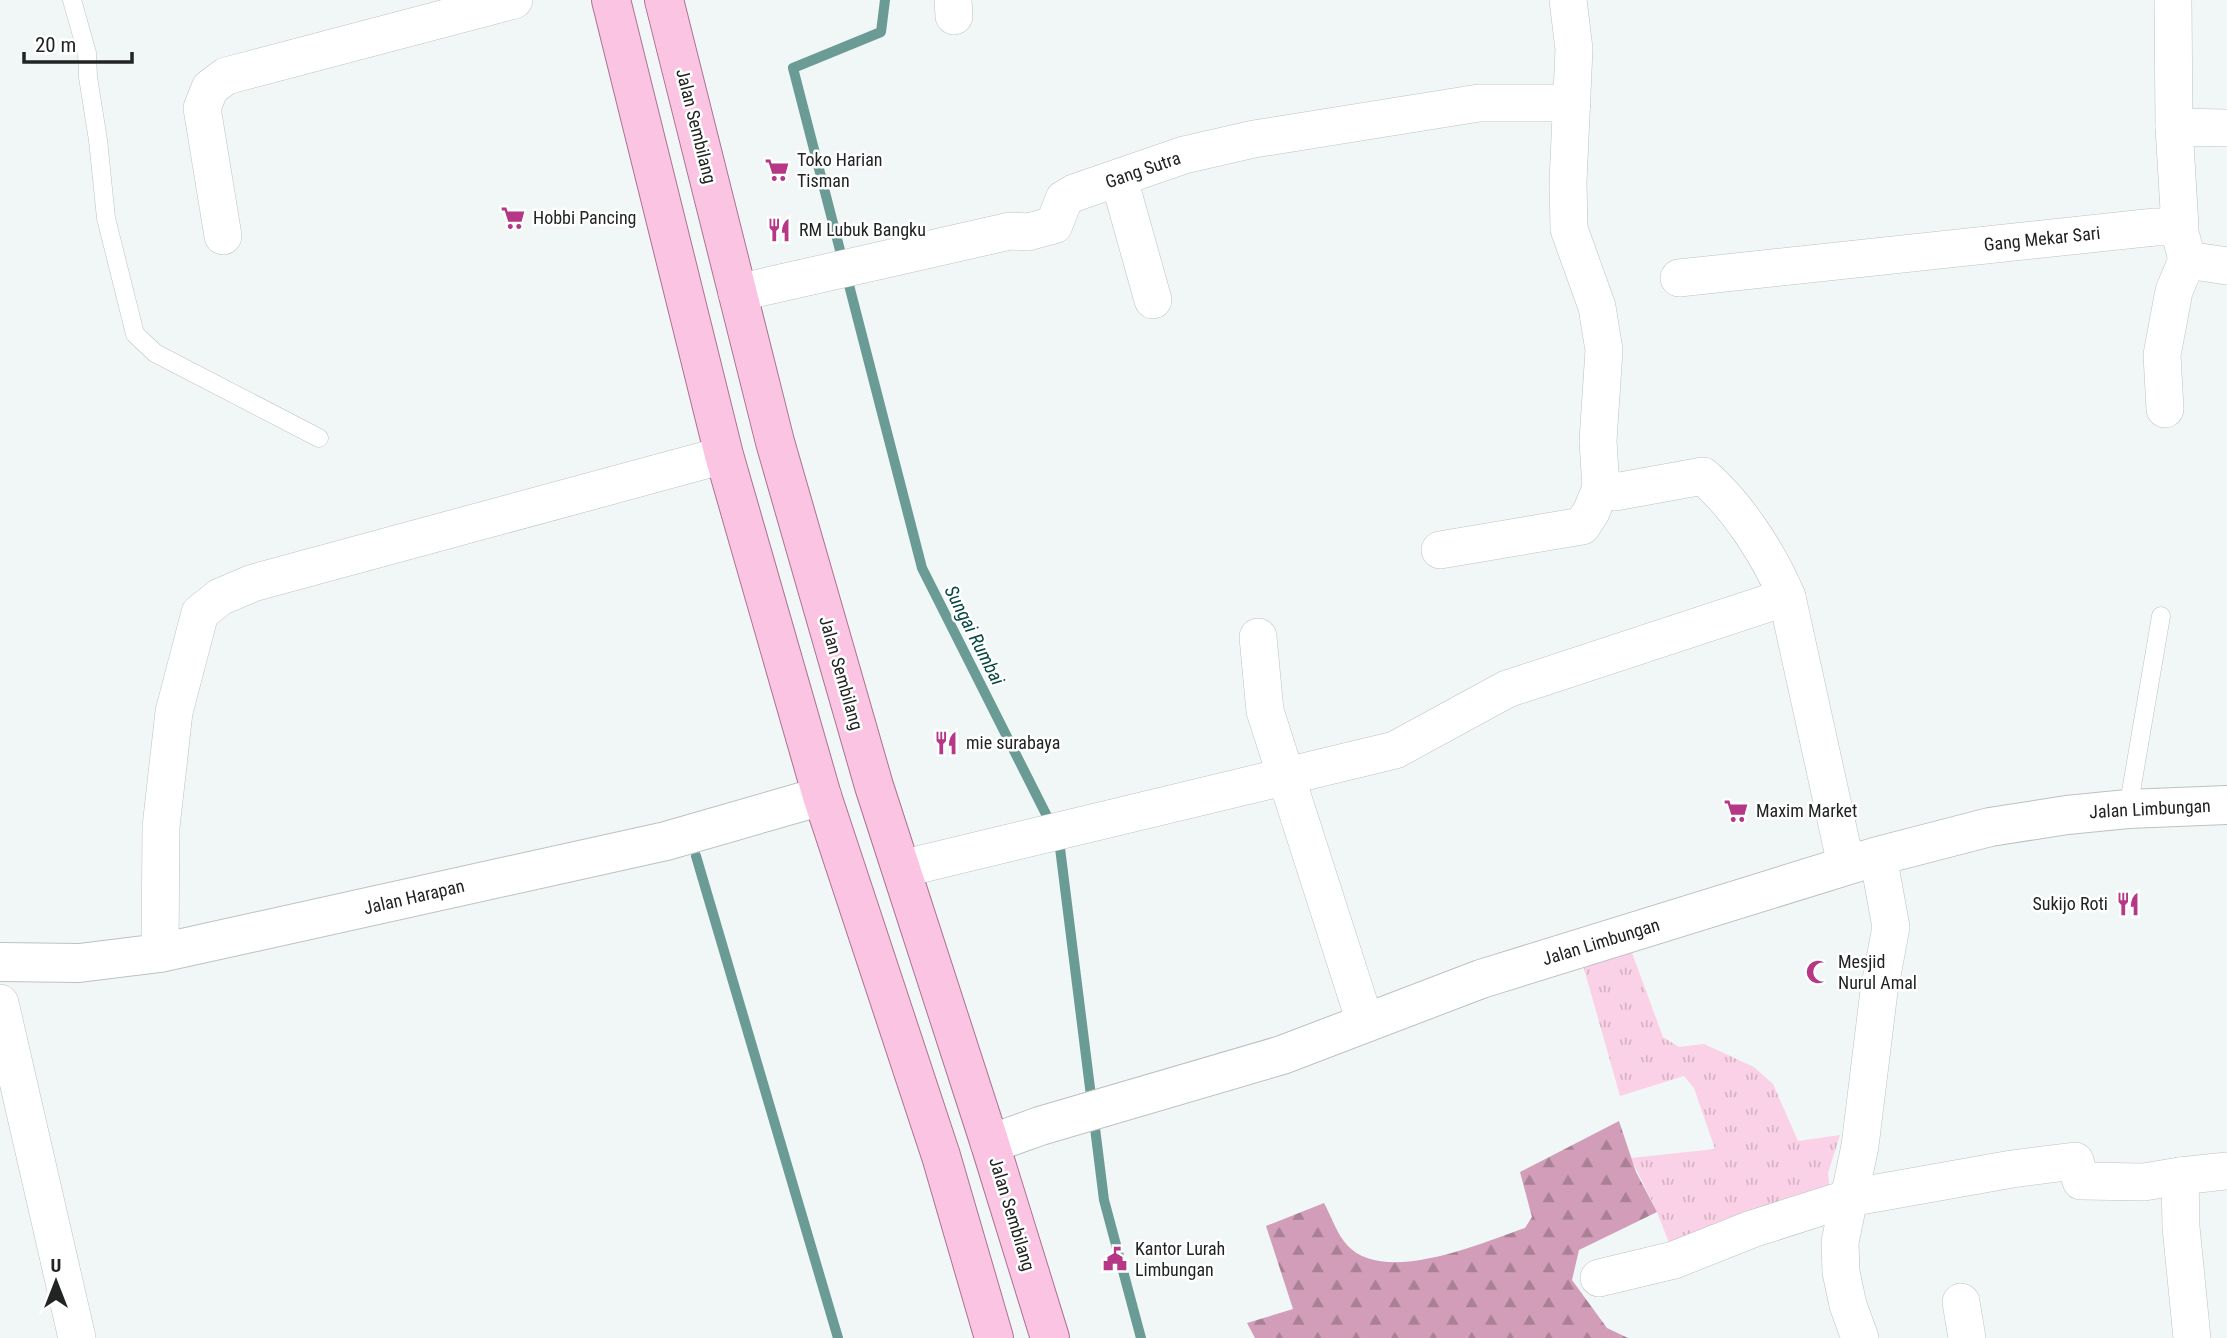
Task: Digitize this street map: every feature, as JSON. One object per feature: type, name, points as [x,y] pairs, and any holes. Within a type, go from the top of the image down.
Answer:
[{"type":"main road","points":[[611,0],[724,455],[822,796],[941,1156],[994,1338]]},
{"type":"main road","name":"Jalan Sembilang","points":[[664,0],[779,456],[874,786],[1050,1338]]},
{"type":"street","points":[[222,236],[202,108],[211,88],[226,76],[514,0]]},
{"type":"street","points":[[1440,550],[1582,526],[1601,488],[1598,440],[1604,350],[1597,307],[1569,229],[1568,182],[1574,49],[1568,0]]},
{"type":"street","points":[[2165,409],[2162,355],[2183,243],[2174,127],[2173,0]]},
{"type":"street","name":"Gang Sutra","points":[[737,293],[1010,231],[1028,232],[1054,225],[1064,199],[1074,193],[1184,155],[1279,134],[1479,103],[1572,103]]},
{"type":"street","points":[[2174,127],[2227,128]]},
{"type":"street","points":[[1119,178],[1153,300]]},
{"type":"street","name":"Gang Mekar Sari","points":[[1679,278],[2155,227],[2227,266]]},
{"type":"street","points":[[160,953],[161,827],[174,712],[200,613],[219,597],[253,583],[724,455]]},
{"type":"street","points":[[1601,488],[1615,492],[1703,476],[1722,492],[1776,570],[1787,597],[1862,861],[1891,927],[1879,991],[1860,1146],[1840,1242],[1841,1272],[1848,1305],[1860,1338]]},
{"type":"street","points":[[901,869],[1395,750],[1507,689],[1787,597]]},
{"type":"street","points":[[1258,638],[1265,711],[1365,1022]]},
{"type":"street","name":"Jalan Harapan","points":[[0,962],[79,963],[160,953],[666,841],[822,796]]},
{"type":"street","name":"Jalan Limbungan","points":[[990,1144],[1093,1110],[1282,1055],[1481,979],[1862,861],[1990,827],[2067,815],[2128,809],[2227,805]]},
{"type":"street","points":[[0,1003],[77,1338]]},
{"type":"street","points":[[1599,1278],[1674,1260],[1752,1229],[1849,1198],[2012,1169],[2075,1161],[2081,1181],[2144,1182],[2227,1171]]},
{"type":"street","points":[[2180,1176],[2181,1227],[2192,1338]]},
{"type":"street","points":[[1961,1302],[1967,1338]]},
{"type":"lane","points":[[72,0],[87,53],[106,218],[135,334],[155,353],[319,438]]},
{"type":"lane","points":[[2128,809],[2161,616]]},
{"type":"green space","points":[[1631,950],[1663,1037],[1679,1047],[1704,1044],[1754,1067],[1773,1084],[1798,1141],[1840,1135],[1828,1173],[1830,1195],[1673,1253],[1631,1158],[1715,1149],[1694,1088],[1684,1076],[1620,1096],[1583,965]]},
{"type":"green space","points":[[1619,1121],[1636,1172],[1657,1212],[1579,1250],[1572,1280],[1607,1328],[1628,1338],[1255,1338],[1247,1323],[1293,1309],[1266,1226],[1324,1203],[1343,1241],[1363,1257],[1384,1262],[1408,1262],[1459,1251],[1525,1228],[1532,1217],[1520,1172]]},
{"type":"waterway","name":"Sungai Rumbai","points":[[885,0],[881,32],[793,68],[922,568],[1059,840],[1104,1200],[1141,1338]]},
{"type":"waterway","points":[[696,856],[838,1338]]},
{"type":"place","name":"Toko Harian Tisman","points":[[777,170]]},
{"type":"place","name":"Hobbi Pancing","points":[[513,218]]},
{"type":"place","name":"RM Lubuk Bangku","points":[[779,230]]},
{"type":"place","name":"mie surabaya","points":[[946,743]]},
{"type":"place","name":"Maxim Market","points":[[1736,811]]},
{"type":"place","name":"Sukijo Roti","points":[[2128,904]]},
{"type":"place","name":"Mesjid Nurul Amal","points":[[1818,972]]},
{"type":"place","name":"Kantor Lurah Limbungan","points":[[1115,1259]]}]
